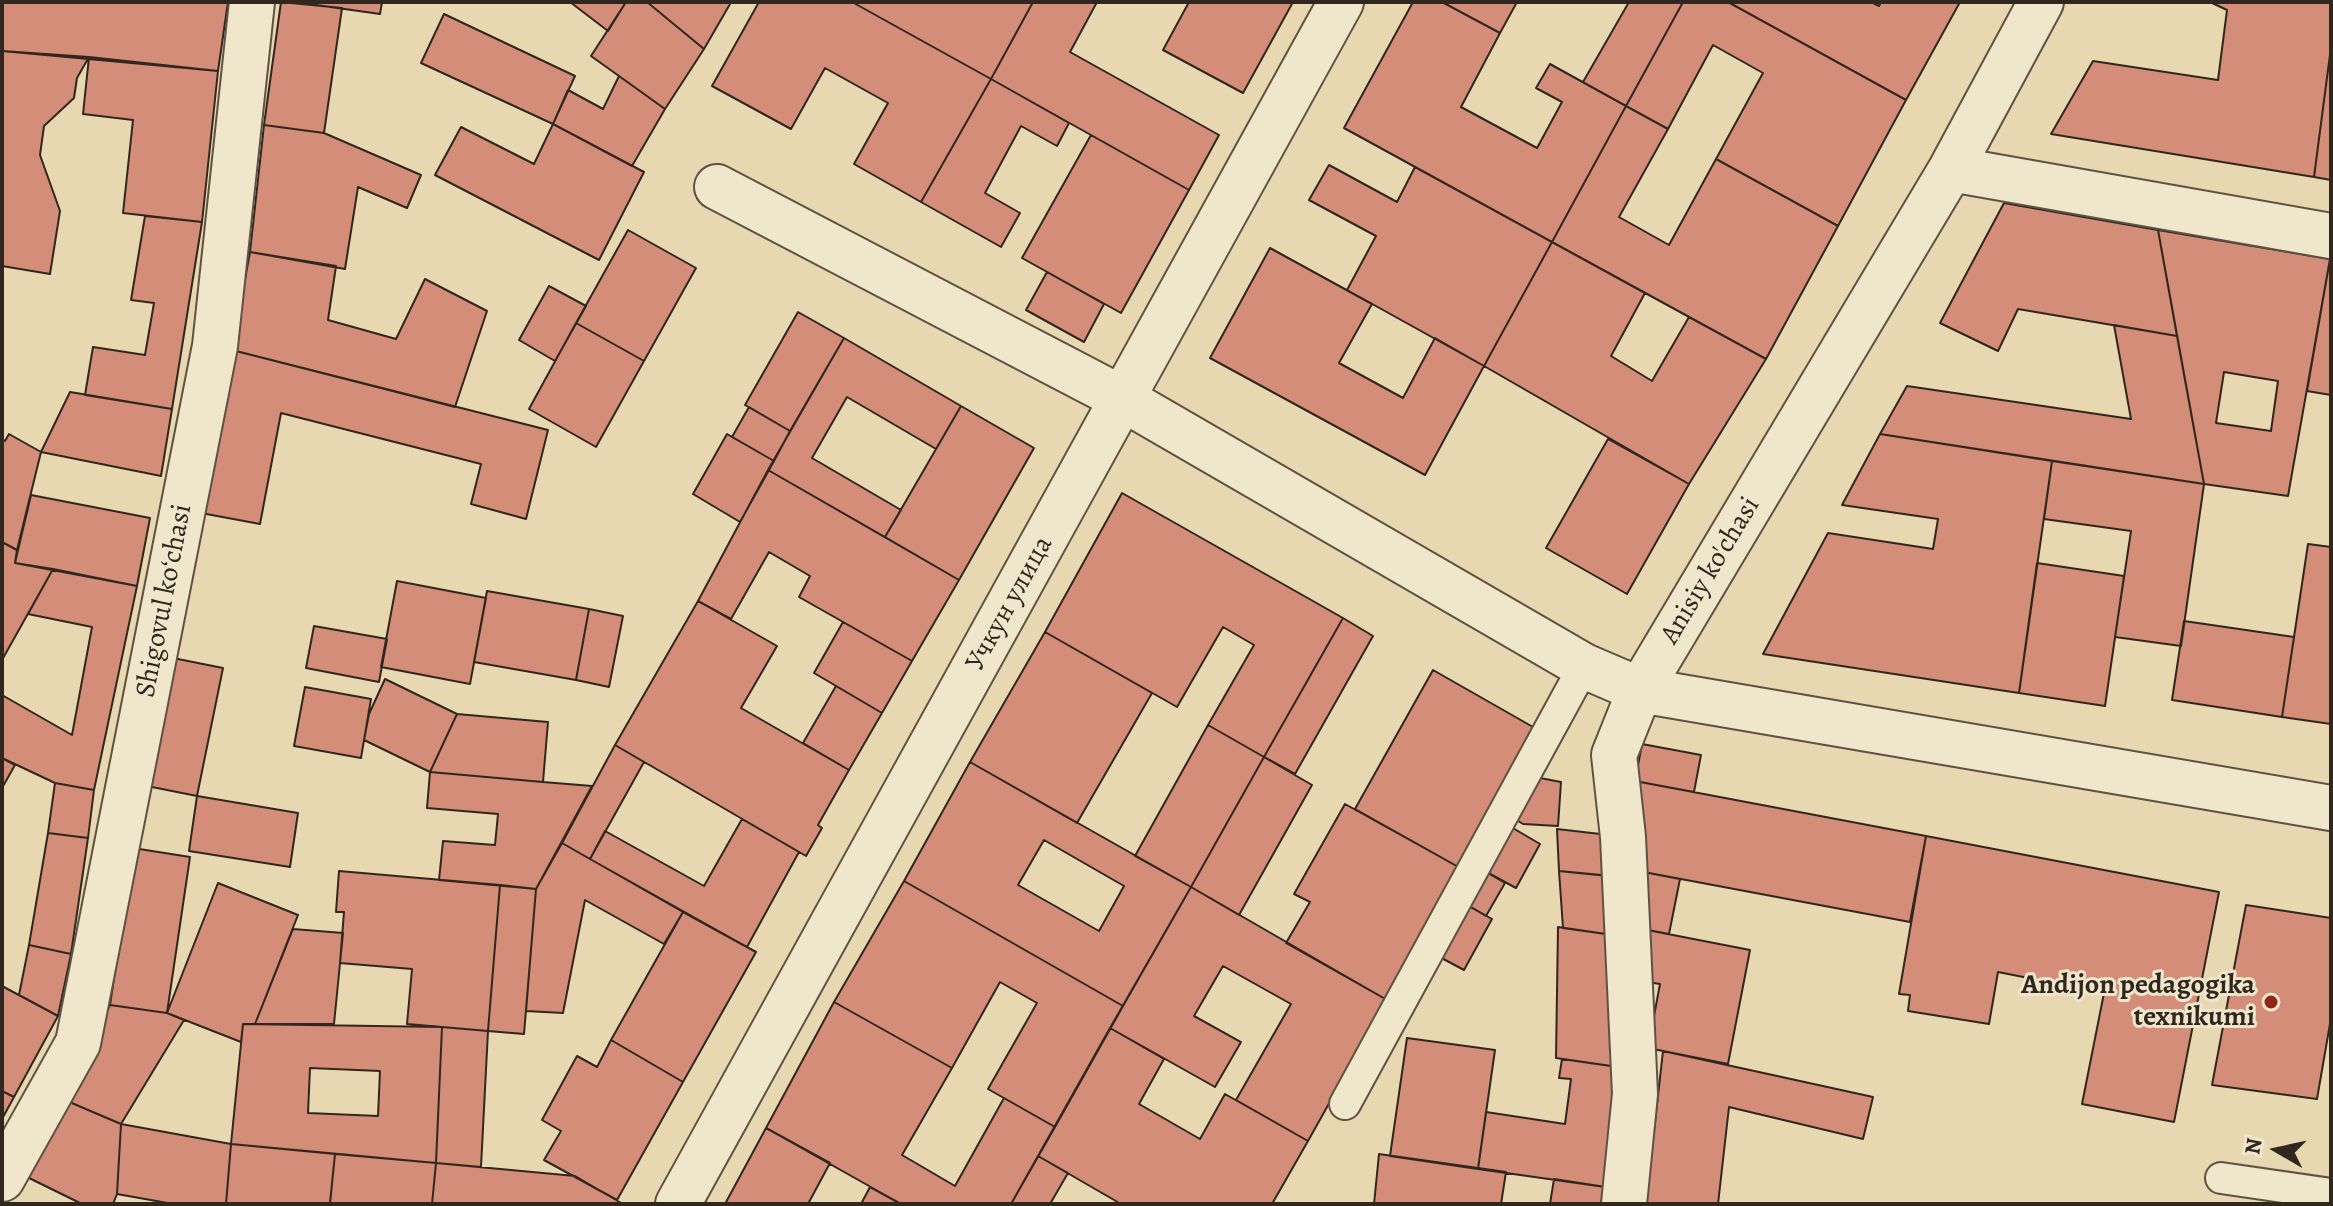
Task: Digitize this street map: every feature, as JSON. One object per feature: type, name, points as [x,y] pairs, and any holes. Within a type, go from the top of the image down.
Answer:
[{"type":"street","name":"Shigovul koʻchasi","points":[[2,1179],[78,1043],[215,346],[252,2]]},
{"type":"street","name":"Учкун улица","points":[[678,1204],[1341,2]]},
{"type":"street","name":"Anisiy ko'chasi","points":[[1624,1204],[1635,1094],[1623,837],[1614,755],[1640,690],[1951,169],[2041,2]]},
{"type":"street","points":[[1951,169],[2331,236]]},
{"type":"street","points":[[717,187],[1123,399],[1584,666],[1640,690],[2331,808]]},
{"type":"lane","points":[[1345,1104],[1584,666]]},
{"type":"lane","points":[[2221,1178],[2331,1194]]},
{"type":"building","points":[[2,2],[228,2],[218,71],[2,51]]},
{"type":"building","points":[[281,2],[342,8],[324,133],[264,125]]},
{"type":"building","points":[[295,2],[382,2],[380,14]]},
{"type":"building","points":[[570,2],[626,2],[608,31]]},
{"type":"building","points":[[626,2],[647,2],[704,49],[665,109],[591,56]]},
{"type":"building","points":[[647,2],[728,2],[730,4],[704,49]]},
{"type":"building","points":[[759,2],[852,2],[991,79],[921,202],[854,164],[888,103],[825,68],[791,129],[712,86]]},
{"type":"building","points":[[852,2],[1033,2],[991,79]]},
{"type":"building","points":[[1033,2],[1097,2],[1070,52],[1219,135],[1189,190],[991,79]]},
{"type":"building","points":[[1189,2],[1293,2],[1243,93],[1163,50]]},
{"type":"building","points":[[1413,2],[1442,2],[1500,33],[1461,107],[1537,148],[1562,102],[1536,88],[1550,64],[1626,106],[1552,242],[1344,128]]},
{"type":"building","points":[[1442,2],[1517,2],[1500,33]]},
{"type":"building","points":[[1629,2],[1683,2],[1626,106],[1583,82]]},
{"type":"building","points":[[1683,2],[1728,2],[1906,100],[1838,226],[1716,159],[1763,73],[1713,45],[1668,129],[1626,106]]},
{"type":"building","points":[[1728,2],[1871,2],[1879,6],[1881,2],[1960,2],[1906,100]]},
{"type":"building","points":[[2210,2],[2331,2],[2331,47],[2314,177],[2051,134],[2093,61],[2218,80],[2227,10]]},
{"type":"building","points":[[444,14],[575,76],[553,124],[421,63]]},
{"type":"building","points":[[2331,47],[2331,180],[2314,177]]},
{"type":"building","points":[[2,51],[89,57],[77,78],[74,98],[44,126],[40,155],[60,211],[50,274],[2,266]]},
{"type":"building","points":[[89,57],[218,71],[202,222],[123,213],[133,120],[83,114]]},
{"type":"building","points":[[619,76],[665,109],[632,166],[553,124],[568,90],[603,109]]},
{"type":"building","points":[[991,79],[1069,123],[1057,146],[1021,126],[985,193],[1020,213],[1001,247],[921,202]]},
{"type":"building","points":[[1626,106],[1668,129],[1619,217],[1669,245],[1716,159],[1838,226],[1766,359],[1552,242]]},
{"type":"building","points":[[553,124],[644,172],[599,260],[435,175],[461,127],[534,164]]},
{"type":"building","points":[[264,125],[324,133],[421,175],[407,208],[358,187],[345,269],[250,252]]},
{"type":"building","points":[[1091,135],[1189,190],[1121,313],[1022,258]]},
{"type":"building","points":[[1329,165],[1397,202],[1415,167],[1552,242],[1484,366],[1347,290],[1376,236],[1309,200]]},
{"type":"building","points":[[2004,203],[2158,230],[2177,336],[2018,309],[1998,351],[1940,323]]},
{"type":"building","points":[[145,216],[202,222],[172,409],[85,395],[93,347],[145,355],[154,303],[131,300]]},
{"type":"building","points":[[628,230],[696,268],[644,361],[576,323]]},
{"type":"building","points":[[2158,230],[2330,259],[2288,496],[2204,484]],"holes":[[[2224,372],[2278,381],[2271,431],[2216,423]]]},
{"type":"building","points":[[1552,242],[1645,293],[1611,356],[1652,381],[1689,317],[1766,359],[1689,484],[1484,366]]},
{"type":"building","points":[[1270,248],[1372,304],[1339,363],[1403,398],[1435,338],[1484,366],[1425,475],[1210,358]]},
{"type":"building","points":[[250,252],[336,266],[328,320],[396,339],[425,279],[487,311],[455,407],[232,350]]},
{"type":"building","points":[[2331,260],[2331,395],[2307,391]]},
{"type":"building","points":[[1047,272],[1104,304],[1084,342],[1026,310]]},
{"type":"building","points":[[549,286],[586,306],[555,361],[519,340]]},
{"type":"building","points":[[798,312],[844,338],[790,431],[745,405]]},
{"type":"building","points":[[576,323],[644,361],[596,447],[529,409]]},
{"type":"building","points":[[2114,325],[2177,336],[2204,484],[1880,434],[1907,386],[2131,419]]},
{"type":"building","points":[[844,338],[961,406],[936,449],[847,397],[812,458],[901,510],[885,537],[768,470]]},
{"type":"building","points":[[232,350],[548,430],[526,519],[471,504],[481,464],[281,413],[260,524],[201,513]]},
{"type":"building","points":[[70,392],[172,409],[161,476],[41,452]]},
{"type":"building","points":[[961,406],[1034,448],[959,580],[885,537]]},
{"type":"building","points":[[749,407],[790,431],[774,461],[732,437]]},
{"type":"building","points":[[9,434],[41,452],[17,550],[2,542],[2,439],[5,441]]},
{"type":"building","points":[[727,434],[774,461],[740,522],[693,494]]},
{"type":"building","points":[[1880,434],[2052,461],[2019,693],[1763,654],[1828,533],[1933,549],[1938,519],[1842,505]]},
{"type":"building","points":[[1608,439],[1689,484],[1627,594],[1546,548]]},
{"type":"building","points":[[2052,461],[2204,484],[2181,646],[2115,637],[2131,531],[2044,519]]},
{"type":"building","points":[[768,470],[959,580],[912,661],[799,597],[810,576],[769,552],[731,619],[698,601]]},
{"type":"building","points":[[1122,493],[1343,618],[1264,757],[1208,725],[1254,645],[1223,627],[1177,707],[1045,632]]},
{"type":"building","points":[[31,495],[150,518],[137,586],[15,563]]},
{"type":"building","points":[[2,542],[17,550],[15,563],[53,569],[2,660]]},
{"type":"building","points":[[2308,544],[2331,547],[2331,724],[2282,717]]},
{"type":"building","points":[[2037,563],[2124,576],[2105,706],[2019,693]]},
{"type":"building","points":[[53,569],[137,586],[94,790],[55,783],[2,758],[2,695],[72,735],[92,627],[28,614]]},
{"type":"building","points":[[397,581],[486,598],[470,684],[381,667]]},
{"type":"building","points":[[487,591],[589,609],[576,680],[474,662]]},
{"type":"building","points":[[698,601],[777,646],[741,708],[849,770],[818,825],[822,828],[806,856],[615,745]]},
{"type":"building","points":[[589,609],[623,616],[609,687],[576,680]]},
{"type":"building","points":[[1343,618],[1373,636],[1295,774],[1264,757]]},
{"type":"building","points":[[2184,621],[2294,637],[2282,717],[2172,700]]},
{"type":"building","points":[[843,622],[912,661],[882,713],[814,673]]},
{"type":"building","points":[[314,626],[387,639],[379,682],[306,668]]},
{"type":"building","points":[[1045,632],[1152,693],[1077,823],[970,762]]},
{"type":"building","points":[[173,658],[223,668],[197,796],[147,786]]},
{"type":"building","points":[[1433,670],[1540,731],[1462,869],[1355,809]]},
{"type":"building","points":[[385,679],[457,714],[430,772],[364,740],[369,714]]},
{"type":"building","points":[[836,686],[882,713],[849,770],[803,743]]},
{"type":"building","points":[[305,687],[371,699],[361,758],[294,746]]},
{"type":"building","points":[[457,714],[548,722],[543,782],[430,772]]},
{"type":"building","points":[[1208,725],[1264,757],[1191,887],[1135,856]]},
{"type":"building","points":[[1642,744],[1701,755],[1694,792],[1635,781]]},
{"type":"building","points":[[615,745],[644,762],[590,859],[562,843]]},
{"type":"building","points":[[1264,757],[1312,785],[1239,915],[1191,887]]},
{"type":"building","points":[[2,758],[15,765],[2,788]]},
{"type":"building","points":[[970,762],[1191,887],[1123,1006],[904,881]],"holes":[[[1044,840],[1124,886],[1099,931],[1018,885]]]},
{"type":"building","points":[[430,772],[592,786],[536,889],[439,880],[443,841],[495,845],[498,814],[427,808]]},
{"type":"building","points":[[1540,778],[1561,782],[1558,826],[1523,824],[1510,816]]},
{"type":"building","points":[[1635,781],[1926,836],[1910,922],[1633,870]]},
{"type":"building","points":[[55,783],[94,790],[88,838],[48,833]]},
{"type":"building","points":[[197,796],[298,813],[290,867],[189,851]]},
{"type":"building","points":[[1345,804],[1462,869],[1387,1000],[1286,943],[1310,902],[1294,894]]},
{"type":"building","points":[[742,819],[799,852],[747,947],[590,859],[605,831],[704,886]]},
{"type":"building","points":[[1506,824],[1540,844],[1516,888],[1481,869]]},
{"type":"building","points":[[1557,829],[1609,835],[1612,876],[1559,871]]},
{"type":"building","points":[[48,833],[88,838],[71,954],[29,945]]},
{"type":"building","points":[[1926,836],[2219,892],[2174,1122],[2082,1104],[2104,993],[1998,972],[1989,1024],[1908,1011],[1910,995],[1899,994]]},
{"type":"building","points":[[562,843],[683,912],[664,944],[585,900],[563,1013],[526,1011],[536,889]]},
{"type":"building","points":[[133,848],[190,857],[167,1013],[110,1005]]},
{"type":"building","points":[[1481,869],[1505,883],[1486,916],[1462,902]]},
{"type":"building","points":[[1633,870],[1680,879],[1669,934],[1637,928]]},
{"type":"building","points":[[339,871],[500,885],[488,1031],[407,1024],[412,969],[340,963],[344,912],[336,912]]},
{"type":"building","points":[[1559,871],[1618,877],[1620,936],[1563,928]]},
{"type":"building","points":[[904,881],[1123,1006],[1055,1127],[988,1089],[1037,1003],[1000,982],[952,1068],[834,1002]]},
{"type":"building","points":[[218,883],[298,915],[255,1024],[243,1024],[241,1042],[167,1013]]},
{"type":"building","points":[[500,885],[536,889],[524,1034],[488,1031]]},
{"type":"building","points":[[1191,887],[1387,1000],[1308,1141],[1236,1100],[1291,1004],[1223,966],[1194,1016],[1241,1042],[1215,1087],[1110,1028]]},
{"type":"building","points":[[1462,902],[1492,919],[1464,970],[1434,954]]},
{"type":"building","points":[[2246,905],[2331,918],[2331,1018],[2317,1099],[2212,1085]]},
{"type":"building","points":[[683,912],[756,952],[683,1082],[611,1040]]},
{"type":"building","points":[[1558,927],[1620,936],[1625,1068],[1556,1058]]},
{"type":"building","points":[[1637,928],[1750,950],[1728,1064],[1648,1048],[1660,984],[1641,981]]},
{"type":"building","points":[[293,929],[343,933],[334,1024],[255,1024]]},
{"type":"building","points":[[29,945],[71,954],[58,1016],[19,995]]},
{"type":"building","points":[[2,986],[58,1016],[14,1097],[2,1091]]},
{"type":"building","points":[[834,1002],[952,1068],[902,1155],[955,1186],[1004,1098],[1055,1127],[1011,1204],[901,1204],[766,1128]]},
{"type":"building","points":[[110,1005],[167,1013],[184,1020],[121,1124],[60,1098]]},
{"type":"building","points":[[243,1024],[442,1027],[436,1163],[231,1144]],"holes":[[[310,1068],[380,1071],[378,1116],[308,1113]]]},
{"type":"building","points":[[442,1027],[488,1031],[481,1167],[436,1163]]},
{"type":"building","points":[[1110,1028],[1164,1059],[1139,1104],[1200,1139],[1225,1094],[1308,1141],[1272,1204],[1121,1204],[1038,1156]]},
{"type":"building","points":[[1407,1038],[1495,1050],[1478,1169],[1390,1156]]},
{"type":"building","points":[[611,1040],[683,1082],[617,1200],[544,1160],[561,1131],[542,1120],[577,1056],[597,1067]]},
{"type":"building","points":[[1663,1051],[1873,1097],[1863,1139],[1729,1107],[1718,1204],[1646,1203]]},
{"type":"building","points":[[1562,1059],[1625,1068],[1612,1188],[1478,1169],[1486,1112],[1565,1124],[1571,1079],[1559,1078]]},
{"type":"building","points":[[2,1091],[14,1097],[2,1119]]},
{"type":"building","points":[[60,1098],[121,1124],[117,1194],[113,1204],[82,1204],[27,1177]]},
{"type":"building","points":[[121,1124],[231,1144],[226,1204],[173,1204],[117,1194]]},
{"type":"building","points":[[766,1128],[830,1163],[808,1204],[725,1204]]},
{"type":"building","points":[[231,1144],[335,1154],[330,1204],[226,1204]]},
{"type":"building","points":[[335,1154],[436,1163],[432,1204],[330,1203]]},
{"type":"building","points":[[1379,1154],[1506,1172],[1501,1204],[1374,1204]]},
{"type":"building","points":[[1038,1156],[1068,1173],[1050,1204],[1011,1204]]},
{"type":"building","points":[[436,1163],[575,1176],[623,1204],[432,1204]]},
{"type":"building","points":[[1554,1179],[1612,1188],[1611,1204],[1550,1204]]},
{"type":"building","points":[[870,1187],[901,1204],[861,1204]]},
{"type":"place","name":"Andijon pedagogika texnikumi","points":[[2271,1002]]}]
